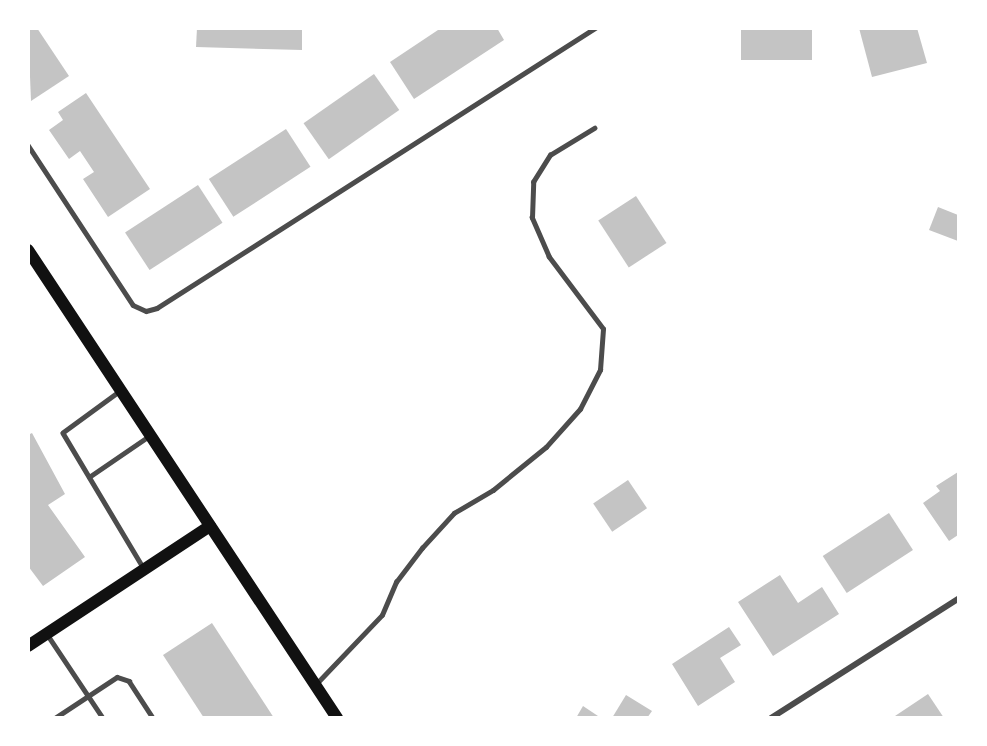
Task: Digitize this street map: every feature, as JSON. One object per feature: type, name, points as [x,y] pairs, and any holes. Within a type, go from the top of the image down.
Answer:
[{"type":"main road","points":[[28,250],[337,717]]},
{"type":"main road","points":[[28,646],[210,526]]},
{"type":"street","points":[[771,717],[958,599]]},
{"type":"lane","points":[[28,145],[133,305],[146,311],[157,308],[595,28]]},
{"type":"lane","points":[[316,684],[382,615],[396,582],[422,548],[454,513],[493,490],[546,447],[580,409],[600,370],[603,329],[549,257],[532,218],[533,182],[550,155],[594,128]]},
{"type":"lane","points":[[121,391],[63,433],[144,570]]},
{"type":"lane","points":[[89,477],[150,435]]},
{"type":"lane","points":[[47,634],[103,717]]},
{"type":"lane","points":[[55,717],[117,677],[129,681],[153,717]]},
{"type":"building","points":[[28,28],[37,28],[69,76],[31,101]]},
{"type":"building","points":[[197,28],[302,28],[302,50],[196,47]]},
{"type":"building","points":[[441,28],[497,28],[504,40],[414,99],[390,62]]},
{"type":"building","points":[[741,28],[812,28],[812,60],[741,60]]},
{"type":"building","points":[[859,28],[917,28],[927,63],[872,77]]},
{"type":"building","points":[[374,74],[399,110],[329,159],[304,123]]},
{"type":"building","points":[[86,93],[150,189],[108,217],[83,179],[94,172],[80,151],[69,159],[49,130],[63,120],[58,112]]},
{"type":"building","points":[[286,129],[311,167],[233,217],[209,179]]},
{"type":"building","points":[[198,185],[223,223],[150,270],[125,232]]},
{"type":"building","points":[[636,196],[666,243],[629,267],[598,221]]},
{"type":"building","points":[[938,207],[958,215],[958,241],[929,230]]},
{"type":"building","points":[[32,433],[65,494],[48,505],[85,557],[43,586],[28,566],[28,435]]},
{"type":"building","points":[[958,472],[958,535],[949,541],[923,503],[940,491],[936,486]]},
{"type":"building","points":[[628,480],[647,508],[612,532],[593,503]]},
{"type":"building","points":[[889,513],[913,550],[847,593],[823,556]]},
{"type":"building","points":[[780,575],[798,603],[822,587],[839,614],[773,656],[738,602]]},
{"type":"building","points":[[212,623],[274,718],[204,718],[163,655]]},
{"type":"building","points":[[729,627],[741,645],[720,658],[735,682],[698,706],[672,664]]},
{"type":"building","points":[[928,694],[944,718],[892,718]]},
{"type":"building","points":[[626,695],[652,711],[647,718],[612,718]]},
{"type":"building","points":[[583,706],[601,718],[576,718]]}]
